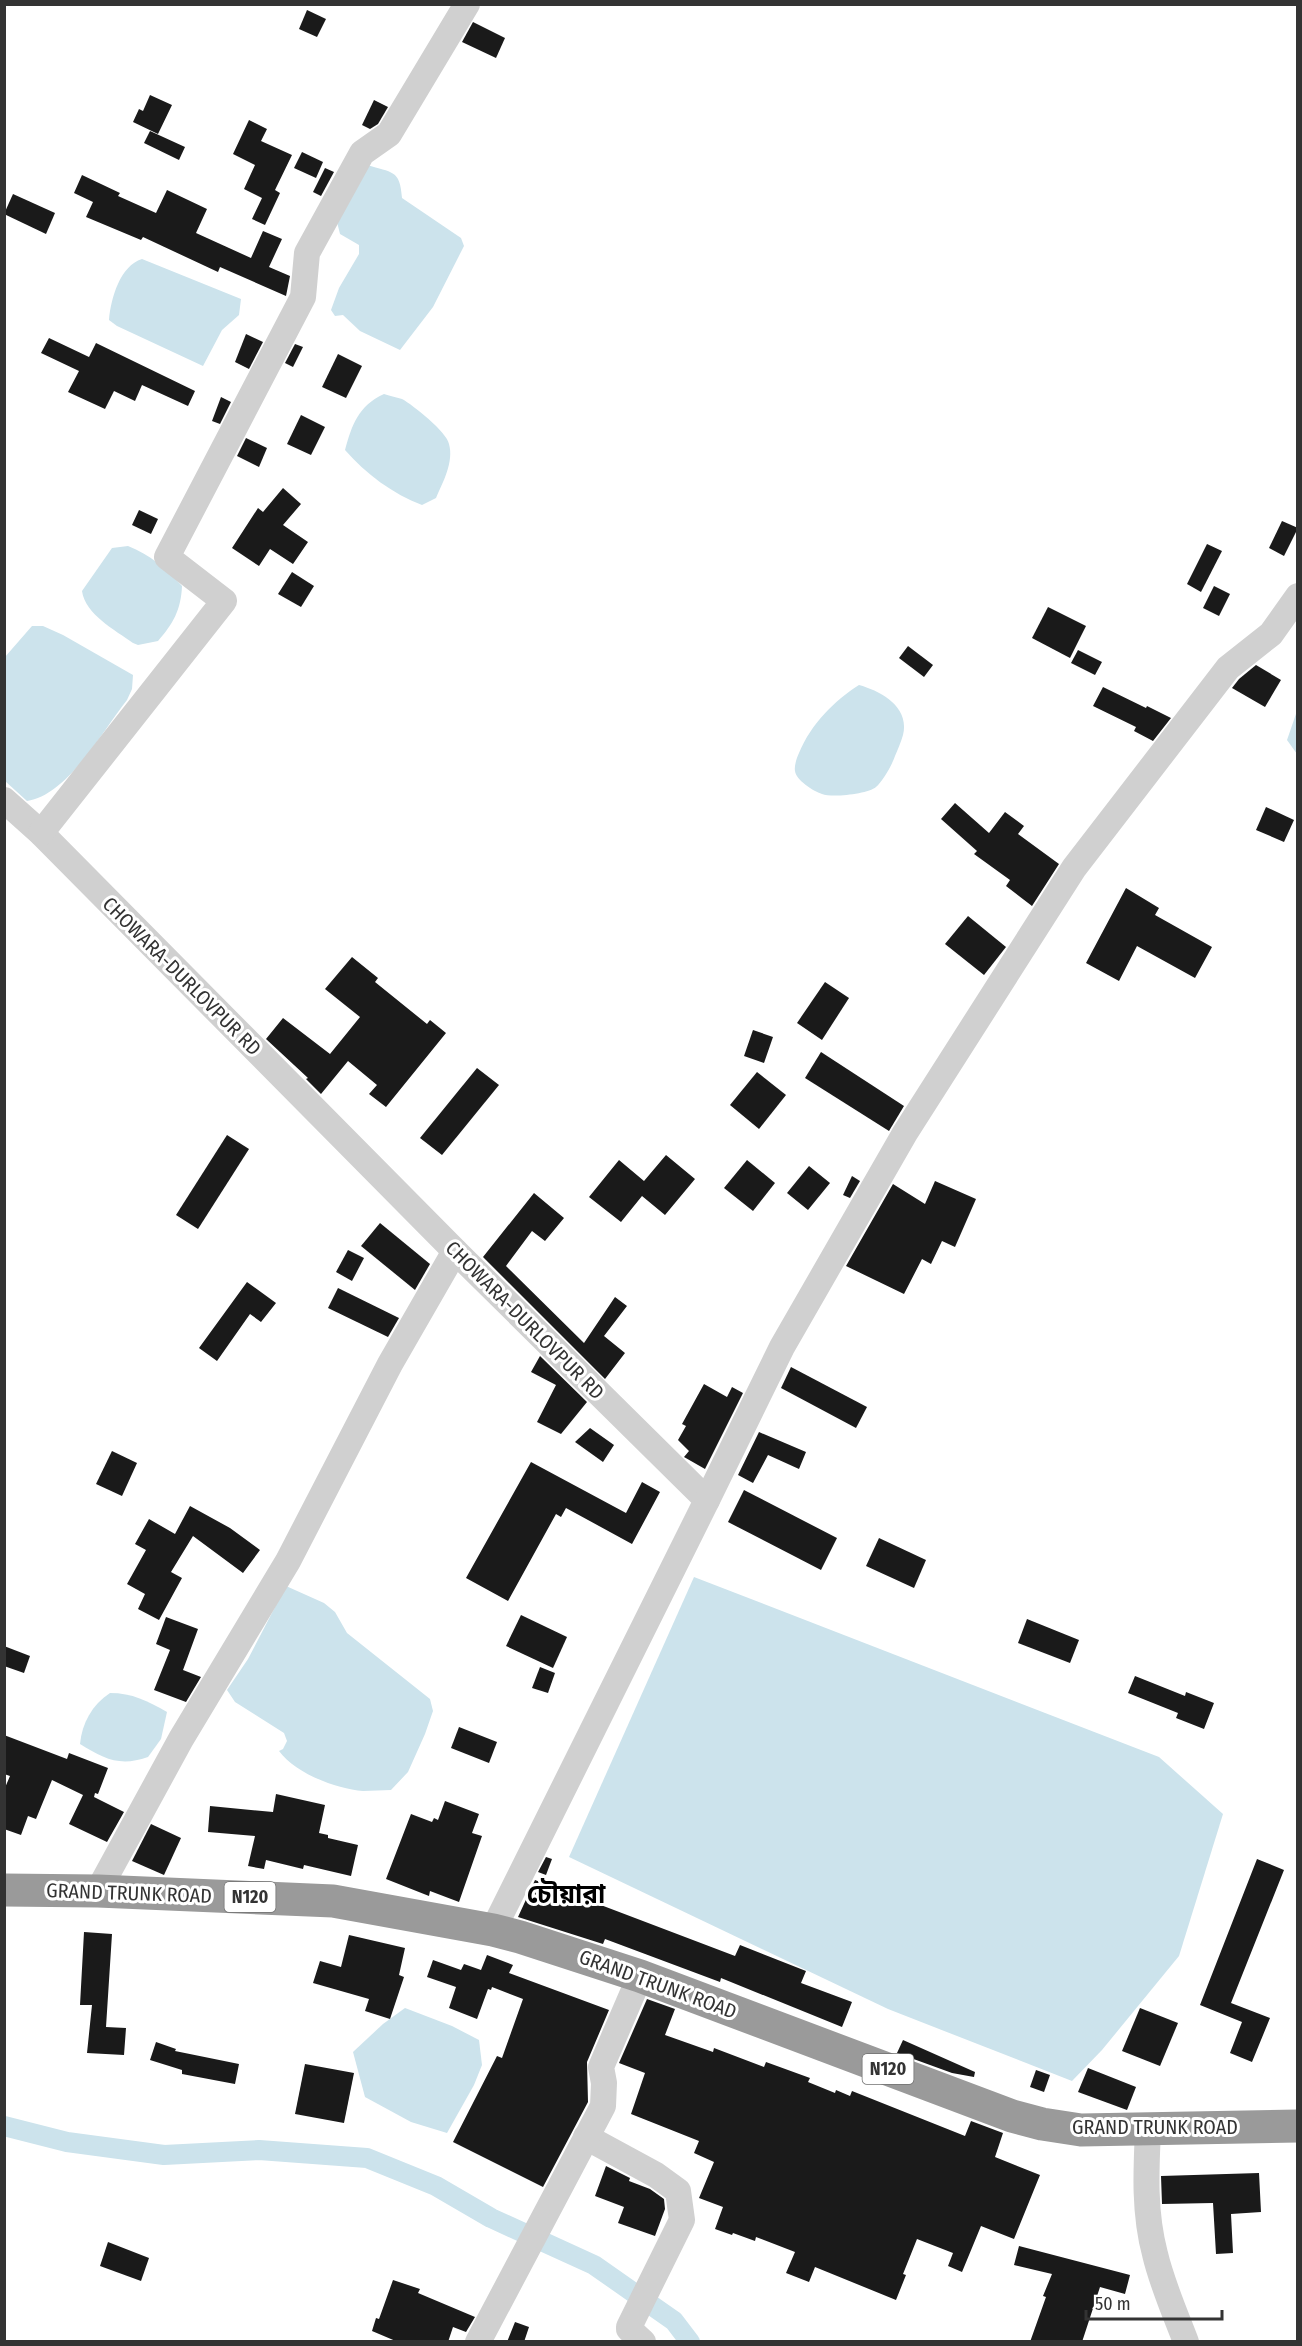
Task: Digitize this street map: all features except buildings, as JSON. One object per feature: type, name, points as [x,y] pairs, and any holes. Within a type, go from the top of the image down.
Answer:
[{"type":"highway","name":"GRAND TRUNK ROAD","points":[[4,1890],[98,1891],[333,1901],[493,1930],[639,1976],[1012,2116],[1042,2124],[1081,2130],[1298,2126]]},
{"type":"street","points":[[40,833],[224,602],[167,557],[303,297],[307,253],[362,153],[389,134],[467,4]]},
{"type":"street","points":[[493,1930],[782,1347],[905,1133],[1074,868],[1228,668],[1271,634],[1298,596]]},
{"type":"street","name":"CHOWARA-DURLOVPUR RD","points":[[4,800],[40,833],[455,1251],[707,1500]]},
{"type":"street","points":[[98,1891],[180,1739],[288,1561],[390,1364],[455,1251]]},
{"type":"street","points":[[478,2342],[603,2106],[604,2083],[601,2067],[639,1976]]},
{"type":"street","points":[[1148,2130],[1146,2174],[1148,2219],[1155,2254],[1186,2342]]},
{"type":"street","points":[[586,2137],[656,2175],[678,2190],[682,2220],[629,2330],[643,2342]]},
{"type":"water","points":[[367,165],[389,171],[397,177],[402,198],[461,238],[464,246],[433,307],[400,350],[360,331],[343,315],[335,316],[331,310],[339,288],[359,254],[359,245],[340,234],[336,218]]},
{"type":"water","points":[[142,259],[241,299],[239,315],[222,330],[203,366],[117,326],[109,320],[112,302],[122,276],[128,268]]},
{"type":"water","points":[[384,394],[402,399],[414,407],[436,426],[449,444],[449,465],[442,485],[436,498],[422,505],[380,482],[345,450],[357,417],[368,404]]},
{"type":"water","points":[[128,546],[157,563],[182,586],[175,616],[158,641],[138,645],[133,643],[102,621],[84,599],[82,591],[112,548]]},
{"type":"water","points":[[32,626],[43,626],[63,635],[133,675],[132,689],[127,700],[83,760],[57,787],[42,796],[27,801],[5,781],[5,657]]},
{"type":"water","points":[[859,685],[876,691],[898,708],[904,725],[903,735],[890,768],[876,787],[866,792],[850,795],[822,794],[798,778],[795,769],[797,759],[804,742],[817,723],[832,706]]},
{"type":"water","points":[[1297,711],[1297,754],[1287,740]]},
{"type":"water","points":[[694,1577],[1159,1757],[1223,1814],[1179,1956],[1102,2050],[1072,2081],[888,2009],[569,1857]]},
{"type":"water","points":[[286,1586],[324,1603],[335,1612],[347,1633],[430,1699],[433,1711],[425,1734],[408,1772],[391,1790],[352,1790],[305,1773],[279,1751],[283,1749],[287,1741],[284,1733],[235,1702],[227,1690],[248,1659]]},
{"type":"water","points":[[110,1693],[140,1698],[167,1712],[161,1739],[148,1757],[129,1761],[113,1760],[80,1744],[89,1715]]},
{"type":"water","points":[[405,2008],[452,2026],[479,2040],[482,2065],[474,2085],[447,2133],[411,2122],[365,2097],[353,2052],[383,2024]]},
{"type":"waterway","points":[[4,2126],[67,2142],[164,2155],[259,2150],[367,2158],[436,2186],[491,2218],[594,2265],[674,2321],[690,2342]]},
{"type":"district","name":"চৌয়ারা","points":[[566,1894]]}]
